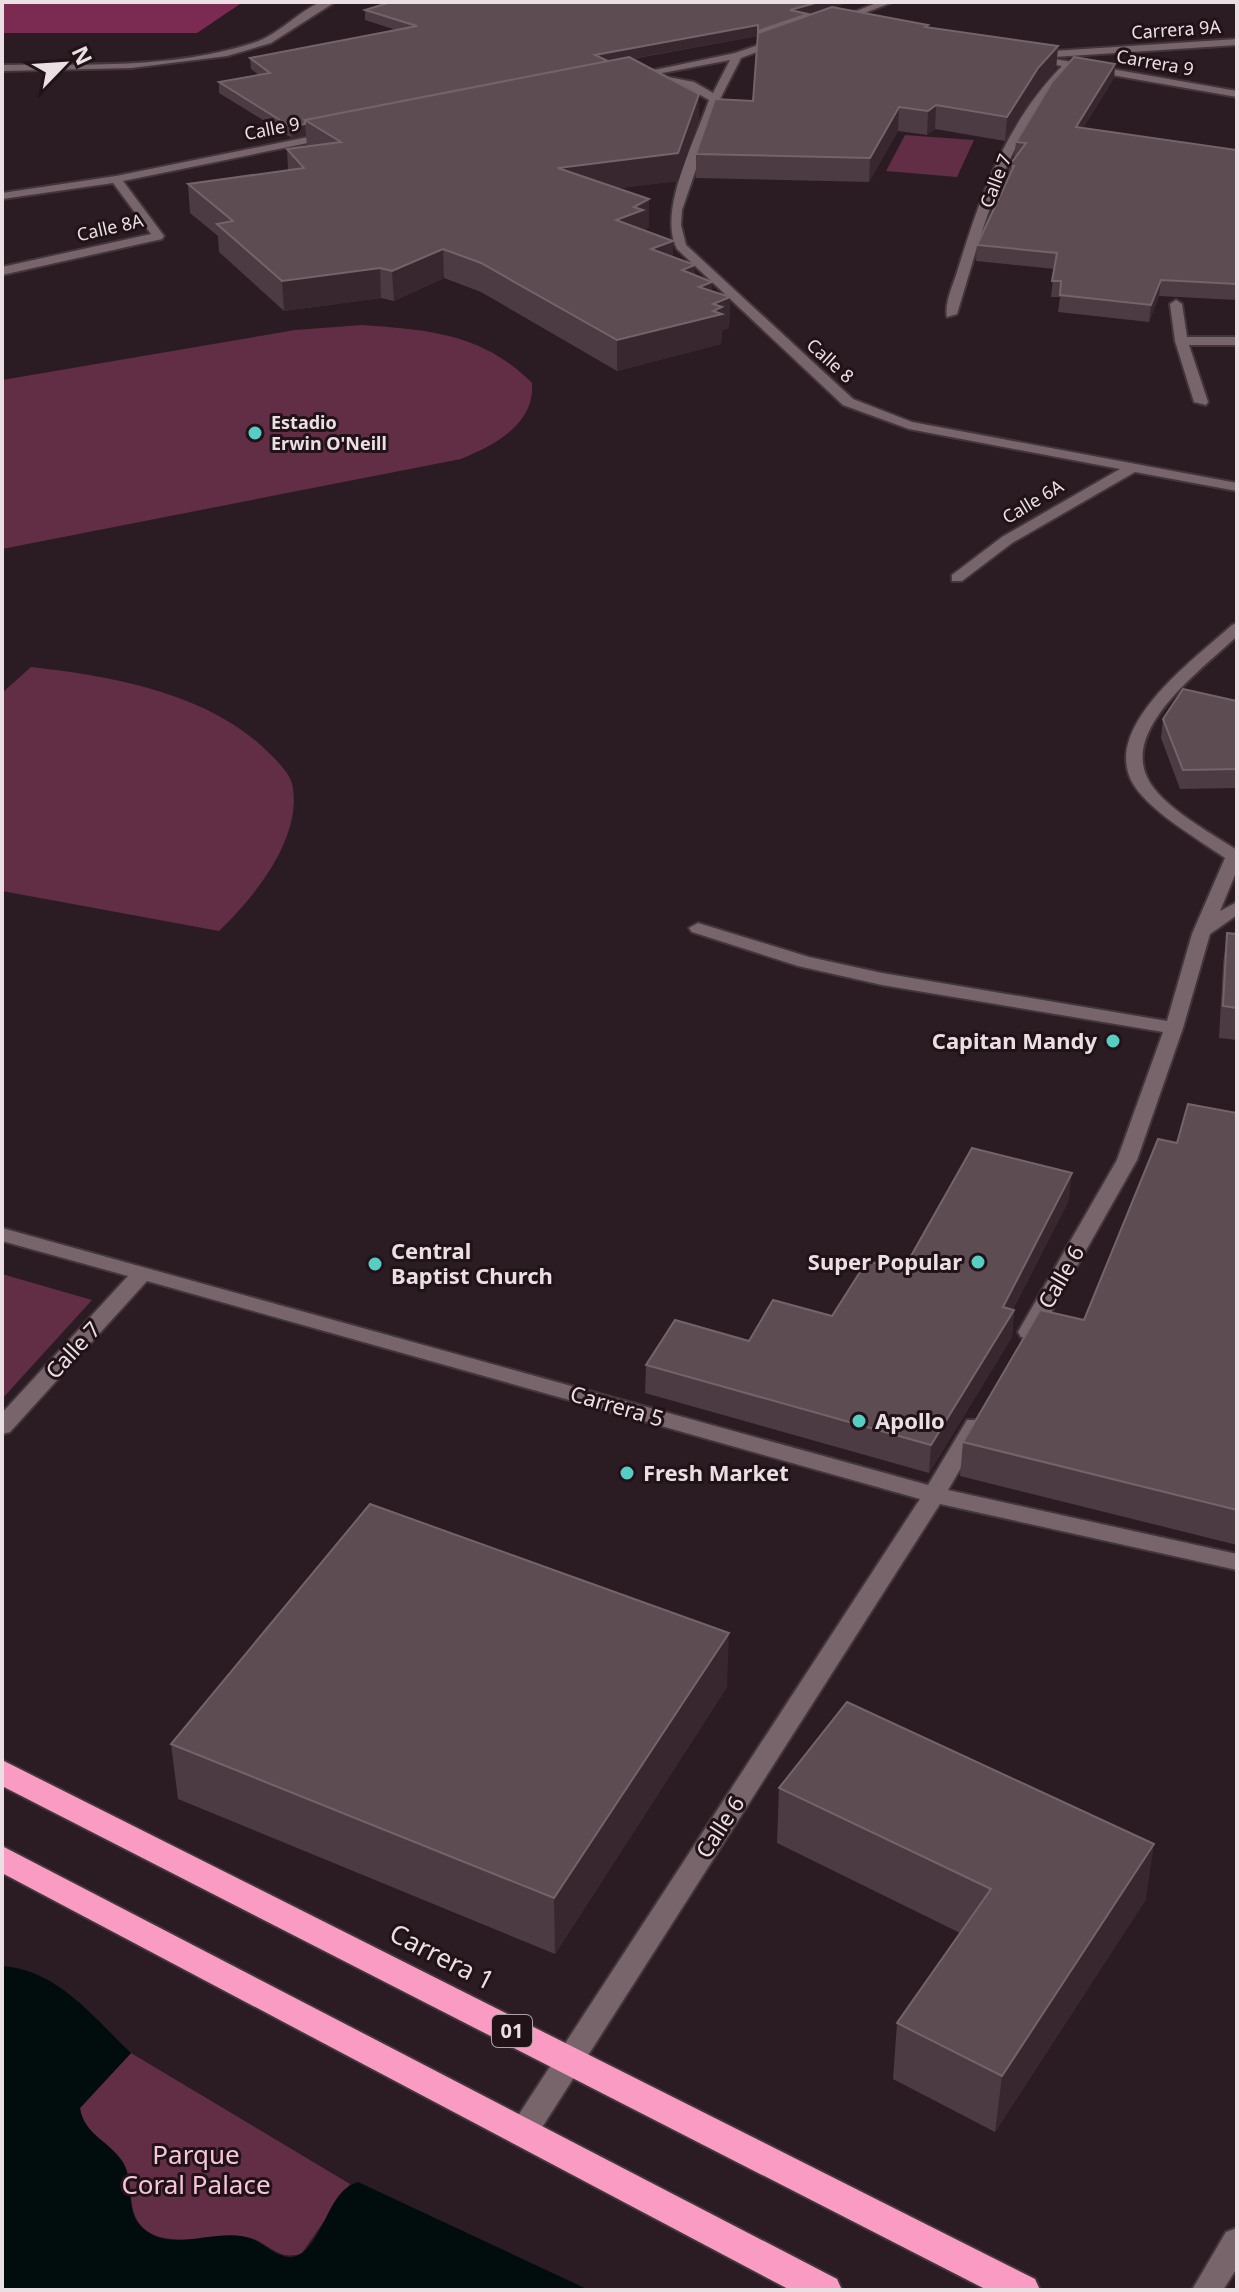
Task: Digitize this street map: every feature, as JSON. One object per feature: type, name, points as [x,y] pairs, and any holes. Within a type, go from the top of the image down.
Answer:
[{"type":"highway","name":"Carrera 1","points":[[2,1772],[782,2171],[1022,2290]]},
{"type":"highway","points":[[2,1858],[522,2134],[824,2290]]},
{"type":"street","points":[[2,68],[164,61],[228,52],[272,40],[297,20],[330,2]]},
{"type":"street","points":[[818,27],[888,2]]},
{"type":"street","points":[[831,23],[860,28]]},
{"type":"street","points":[[715,99],[677,80],[623,78],[737,56],[791,37]]},
{"type":"street","name":"Carrera 9A","points":[[1022,56],[1237,42]]},
{"type":"street","name":"Calle 8","points":[[737,56],[715,99],[673,219],[675,231],[681,246],[848,402],[909,425],[1237,487]]},
{"type":"street","name":"Carrera 9","points":[[1022,56],[1237,94]]},
{"type":"street","name":"Calle 7","points":[[951,314],[975,236],[1017,129],[1035,101],[1070,64]]},
{"type":"street","name":"Calle 9","points":[[2,196],[116,179],[347,132]]},
{"type":"street","name":"Calle 8A","points":[[2,271],[158,236],[116,179]]},
{"type":"street","points":[[1176,304],[1181,341],[1201,402]]},
{"type":"street","points":[[1181,341],[1237,341]]},
{"type":"street","name":"Calle 6A","points":[[957,578],[1030,525],[1134,467]]},
{"type":"street","name":"Calle 6","points":[[1014,1358],[1127,1160],[1174,1028],[1201,934],[1236,857],[1168,811],[1139,779],[1133,749],[1153,708],[1237,628]]},
{"type":"street","points":[[1201,934],[1237,907]]},
{"type":"street","points":[[698,928],[804,962],[882,979],[1174,1028]]},
{"type":"street","name":"Carrera 5","points":[[2,1234],[934,1495],[1237,1562]]},
{"type":"street","name":"Calle 7","points":[[2,1427],[143,1273]]},
{"type":"street","name":"Calle 6","points":[[522,2134],[934,1495],[990,1399]]},
{"type":"street","points":[[1207,2290],[1237,2241]]},
{"type":"green space","points":[[905,135],[974,140],[957,177],[886,171]]},
{"type":"green space","name":"Estadio Erwin O'Neill","points":[[362,325],[432,332],[474,344],[494,354],[532,383],[527,411],[520,422],[499,440],[461,459],[2,549],[2,380],[295,330]]},
{"type":"green space","points":[[31,667],[126,682],[189,702],[245,732],[287,773],[293,788],[294,808],[282,848],[259,885],[219,931],[2,891],[2,693]]},
{"type":"green space","points":[[2,1274],[92,1300],[2,1399]]},
{"type":"green space","name":"Parque Coral Palace","points":[[131,2053],[350,2184],[302,2253],[285,2255],[246,2237],[167,2238],[141,2226],[134,2213],[125,2165],[91,2131],[80,2108]]},
{"type":"shaded area","points":[[2,2],[243,2],[197,33],[2,33]]},
{"type":"shaded area","points":[[2,1966],[22,1969],[57,1986],[131,2053],[80,2108],[86,2124],[125,2167],[132,2209],[139,2224],[150,2234],[178,2240],[238,2236],[252,2239],[282,2256],[295,2256],[310,2245],[340,2194],[358,2182],[589,2290],[2,2290]]},
{"type":"building","points":[[391,2],[819,2],[790,10],[808,14],[758,31],[758,25],[595,55],[608,61],[305,120],[305,124],[291,127],[219,82],[270,73],[250,58],[417,26],[365,10]]},
{"type":"building","points":[[832,7],[928,25],[925,27],[1058,46],[1038,68],[1007,117],[936,105],[928,111],[899,107],[870,158],[696,154],[715,99],[753,101],[758,33]]},
{"type":"building","points":[[629,57],[699,94],[678,153],[558,168],[649,199],[634,207],[643,210],[616,220],[673,241],[651,249],[695,265],[682,270],[712,282],[699,287],[730,297],[713,304],[722,307],[713,311],[722,314],[617,340],[481,263],[443,249],[392,271],[380,268],[282,281],[217,224],[233,221],[188,184],[304,168],[287,149],[341,142],[305,120]]},
{"type":"building","points":[[1074,57],[1115,64],[1076,127],[1237,150],[1237,284],[1161,280],[1151,305],[1060,295],[1061,281],[1052,281],[1057,253],[977,245],[1014,166],[1009,166],[1026,143],[1016,142],[1052,82]]},
{"type":"building","points":[[1183,689],[1237,701],[1237,769],[1183,770],[1163,719]]},
{"type":"building","points":[[1227,933],[1237,934],[1237,1008],[1223,1006]]},
{"type":"building","points":[[1188,1104],[1237,1113],[1237,1510],[963,1442],[1040,1310],[1084,1320],[1158,1139],[1177,1143]]},
{"type":"building","points":[[972,1148],[1072,1173],[1003,1307],[1014,1310],[931,1445],[646,1365],[675,1320],[749,1341],[773,1300],[832,1316],[867,1261],[903,1270]]},
{"type":"building","points":[[370,1504],[729,1633],[554,1898],[171,1744]]},
{"type":"building","points":[[847,1702],[1154,1844],[1002,2076],[897,2023],[991,1889],[779,1788]]},
{"type":"place","name":"Estadio Erwin O'Neill","points":[[255,433]]},
{"type":"place","name":"Capitan Mandy","points":[[1113,1041]]},
{"type":"place","name":"Super Popular","points":[[978,1262]]},
{"type":"place","name":"Central Baptist Church","points":[[375,1264]]},
{"type":"place","name":"Apollo","points":[[859,1421]]},
{"type":"place","name":"Fresh Market","points":[[627,1473]]}]
